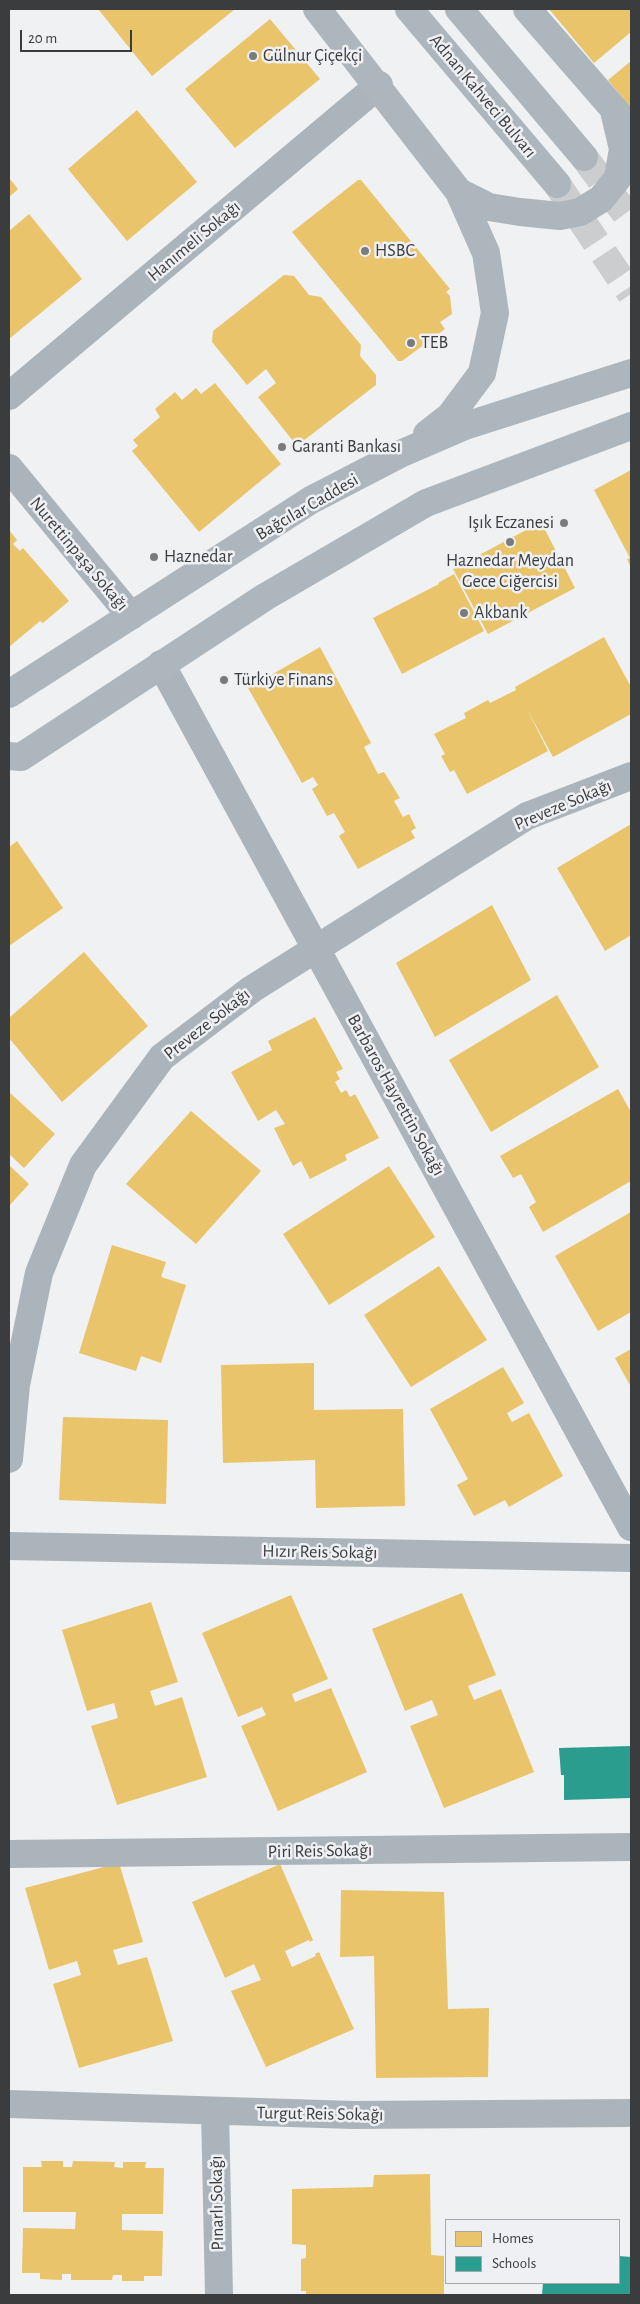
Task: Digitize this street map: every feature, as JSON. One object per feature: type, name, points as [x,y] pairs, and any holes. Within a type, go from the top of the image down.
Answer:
[{"type":"main road","points":[[317,9],[378,85],[459,192],[486,254],[495,313],[482,373],[450,416],[400,454]]},
{"type":"main road","name":"Adnan Kahveci Bulvarı","points":[[409,9],[557,184]]},
{"type":"main road","points":[[459,9],[584,156]]},
{"type":"main road","points":[[459,192],[489,206],[560,216],[580,212],[601,199],[618,178],[624,149],[623,120],[527,9]]},
{"type":"main road","name":"Bağcılar Caddesi","points":[[9,694],[311,500],[400,454],[464,426],[631,373]]},
{"type":"main road","points":[[13,760],[265,597],[426,503],[631,426]]},
{"type":"street","name":"Hanımeli Sokağı","points":[[9,396],[378,85]]},
{"type":"street","name":"Nurettinpaşa Sokağı","points":[[9,468],[131,616]]},
{"type":"street","name":"Barbaros Hayrettin Sokağı","points":[[161,664],[631,1527]]},
{"type":"street","name":"Preveze Sokağı","points":[[9,1459],[16,1385],[39,1272],[83,1165],[162,1057],[252,989],[527,816],[631,776]]},
{"type":"street","name":"Hızır Reis Sokağı","points":[[9,1546],[631,1558]]},
{"type":"street","name":"Piri Reis Sokağı","points":[[9,1854],[631,1847]]},
{"type":"street","name":"Turgut Reis Sokağı","points":[[9,2104],[353,2115],[631,2114]]},
{"type":"street","name":"Pınarlı Sokağı","points":[[215,2111],[219,2295]]},
{"type":"building: Homes","points":[[98,9],[235,9],[152,76]]},
{"type":"building: Homes","points":[[549,9],[631,9],[631,32],[594,63]]},
{"type":"building: Homes","points":[[270,19],[320,79],[235,148],[185,89]]},
{"type":"building: Homes","points":[[631,61],[631,108],[608,80]]},
{"type":"building: Homes","points":[[137,110],[197,182],[127,241],[68,169]]},
{"type":"building: Homes","points":[[9,178],[18,189],[9,197]]},
{"type":"building: Homes","points":[[358,180],[361,180],[450,289],[446,292],[450,296],[452,314],[440,322],[445,329],[402,361],[398,361],[292,232]]},
{"type":"building: Homes","points":[[29,214],[82,279],[9,339],[9,231]]},
{"type":"building: Homes","points":[[284,275],[294,276],[309,295],[321,297],[361,345],[360,356],[376,375],[376,385],[303,441],[293,441],[258,397],[276,383],[266,369],[247,385],[212,342],[213,331]]},
{"type":"building: Homes","points":[[215,383],[281,464],[199,532],[132,451],[138,446],[133,440],[160,417],[155,409],[175,392],[182,400],[196,388],[201,394]]},
{"type":"building: Homes","points":[[631,470],[631,568],[627,559],[630,558],[594,490]]},
{"type":"building: Homes","points":[[541,522],[575,588],[488,634],[453,569]]},
{"type":"building: Homes","points":[[9,530],[17,540],[13,544],[20,551],[23,548],[69,601],[43,623],[40,621],[9,647]]},
{"type":"building: Homes","points":[[454,574],[484,631],[402,674],[373,618],[439,584]]},
{"type":"building: Homes","points":[[604,637],[631,687],[631,714],[553,757],[527,709],[548,751],[467,794],[454,770],[450,772],[441,756],[445,754],[434,734],[466,718],[464,713],[488,700],[490,703],[516,690],[515,687]]},
{"type":"building: Homes","points":[[320,647],[371,743],[364,747],[378,774],[384,772],[400,798],[394,801],[403,817],[409,814],[416,828],[411,831],[415,838],[358,869],[339,836],[345,832],[334,813],[327,816],[312,789],[318,785],[313,777],[302,783],[248,688]]},
{"type":"building: Homes","points":[[631,824],[631,935],[605,951],[557,868]]},
{"type":"building: Homes","points":[[17,841],[63,908],[9,946],[9,847]]},
{"type":"building: Homes","points":[[492,905],[531,980],[435,1037],[396,963]]},
{"type":"building: Homes","points":[[84,952],[148,1026],[62,1102],[9,1038],[9,1018]]},
{"type":"building: Homes","points":[[557,995],[599,1067],[491,1132],[449,1060]]},
{"type":"building: Homes","points":[[315,1017],[343,1069],[336,1072],[340,1079],[335,1082],[341,1093],[346,1090],[350,1097],[355,1094],[379,1138],[345,1155],[347,1160],[310,1179],[301,1161],[293,1166],[274,1128],[285,1124],[276,1110],[258,1121],[231,1072],[272,1050],[268,1041]]},
{"type":"building: Homes","points":[[618,1089],[631,1112],[631,1181],[543,1232],[529,1207],[536,1202],[521,1174],[513,1178],[500,1156]]},
{"type":"building: Homes","points":[[9,1092],[55,1134],[24,1168],[9,1154]]},
{"type":"building: Homes","points":[[191,1111],[261,1171],[196,1244],[126,1184]]},
{"type":"building: Homes","points":[[9,1165],[29,1184],[9,1206]]},
{"type":"building: Homes","points":[[389,1166],[435,1237],[329,1305],[283,1234]]},
{"type":"building: Homes","points":[[631,1212],[631,1312],[598,1331],[555,1256]]},
{"type":"building: Homes","points":[[112,1245],[166,1262],[161,1277],[186,1285],[161,1363],[141,1356],[136,1371],[79,1353]]},
{"type":"building: Homes","points":[[439,1266],[487,1340],[411,1387],[364,1315]]},
{"type":"building: Homes","points":[[631,1349],[631,1387],[615,1358]]},
{"type":"building: Homes","points":[[314,1363],[314,1410],[403,1409],[405,1506],[316,1508],[315,1460],[223,1463],[221,1365]]},
{"type":"building: Homes","points":[[503,1367],[524,1403],[507,1413],[512,1422],[529,1413],[563,1476],[509,1507],[505,1500],[474,1516],[457,1485],[468,1479],[430,1409]]},
{"type":"building: Homes","points":[[63,1417],[168,1420],[166,1504],[59,1500]]},
{"type":"building: Homes","points":[[462,1593],[496,1675],[468,1686],[474,1700],[501,1689],[534,1772],[444,1808],[410,1726],[438,1715],[432,1700],[405,1711],[372,1629]]},
{"type":"building: Homes","points":[[291,1595],[328,1679],[292,1694],[295,1702],[331,1688],[367,1772],[278,1811],[241,1726],[266,1715],[262,1707],[238,1717],[202,1633]]},
{"type":"building: Homes","points":[[151,1602],[178,1682],[150,1691],[155,1706],[182,1697],[207,1777],[117,1805],[91,1726],[118,1718],[114,1703],[87,1711],[62,1630]]},
{"type":"building: Homes","points":[[119,1863],[143,1942],[113,1950],[118,1965],[147,1957],[173,2041],[79,2068],[53,1984],[81,1975],[77,1961],[49,1970],[25,1888]]},
{"type":"building: Homes","points":[[280,1864],[313,1940],[285,1951],[292,1967],[316,1956],[315,1954],[319,1952],[354,2029],[266,2067],[231,1991],[261,1980],[254,1964],[225,1978],[192,1902]]},
{"type":"building: Homes","points":[[341,1890],[444,1892],[448,2009],[489,2008],[488,2077],[376,2078],[374,1956],[340,1957]]},
{"type":"building: Homes","points":[[41,2161],[63,2161],[63,2167],[72,2167],[73,2161],[115,2162],[114,2167],[123,2168],[123,2162],[146,2162],[145,2168],[164,2168],[163,2214],[122,2214],[122,2230],[163,2231],[162,2276],[144,2276],[144,2281],[122,2281],[122,2275],[113,2275],[112,2280],[71,2280],[71,2274],[62,2274],[62,2280],[40,2279],[40,2273],[22,2273],[23,2228],[75,2229],[76,2212],[23,2212],[23,2167],[42,2167]]},
{"type":"building: Homes","points":[[430,2174],[431,2255],[444,2256],[444,2295],[306,2295],[306,2291],[301,2291],[301,2259],[306,2258],[306,2245],[292,2244],[292,2189],[373,2187],[374,2175]]},
{"type":"building: Schools","points":[[631,1746],[631,1798],[564,1800],[564,1775],[561,1775],[559,1748]]},
{"type":"building: Schools","points":[[620,2256],[631,2257],[631,2295],[542,2295],[543,2284],[620,2284]]},
{"type":"tunnel","points":[[584,157],[631,221]]},
{"type":"tunnel","points":[[557,184],[631,294]]},
{"type":"place","name":"Gülnur Çiçekçi","points":[[253,56]]},
{"type":"place","name":"HSBC","points":[[365,251]]},
{"type":"place","name":"TEB","points":[[411,343]]},
{"type":"place","name":"Garanti Bankası","points":[[282,447]]},
{"type":"place","name":"Işık Eczanesi","points":[[564,523]]},
{"type":"place","name":"Haznedar Meydan Gece Ciğercisi","points":[[510,542]]},
{"type":"place","name":"Haznedar","points":[[154,557]]},
{"type":"place","name":"Akbank","points":[[464,613]]},
{"type":"place","name":"Türkiye Finans","points":[[224,680]]}]
